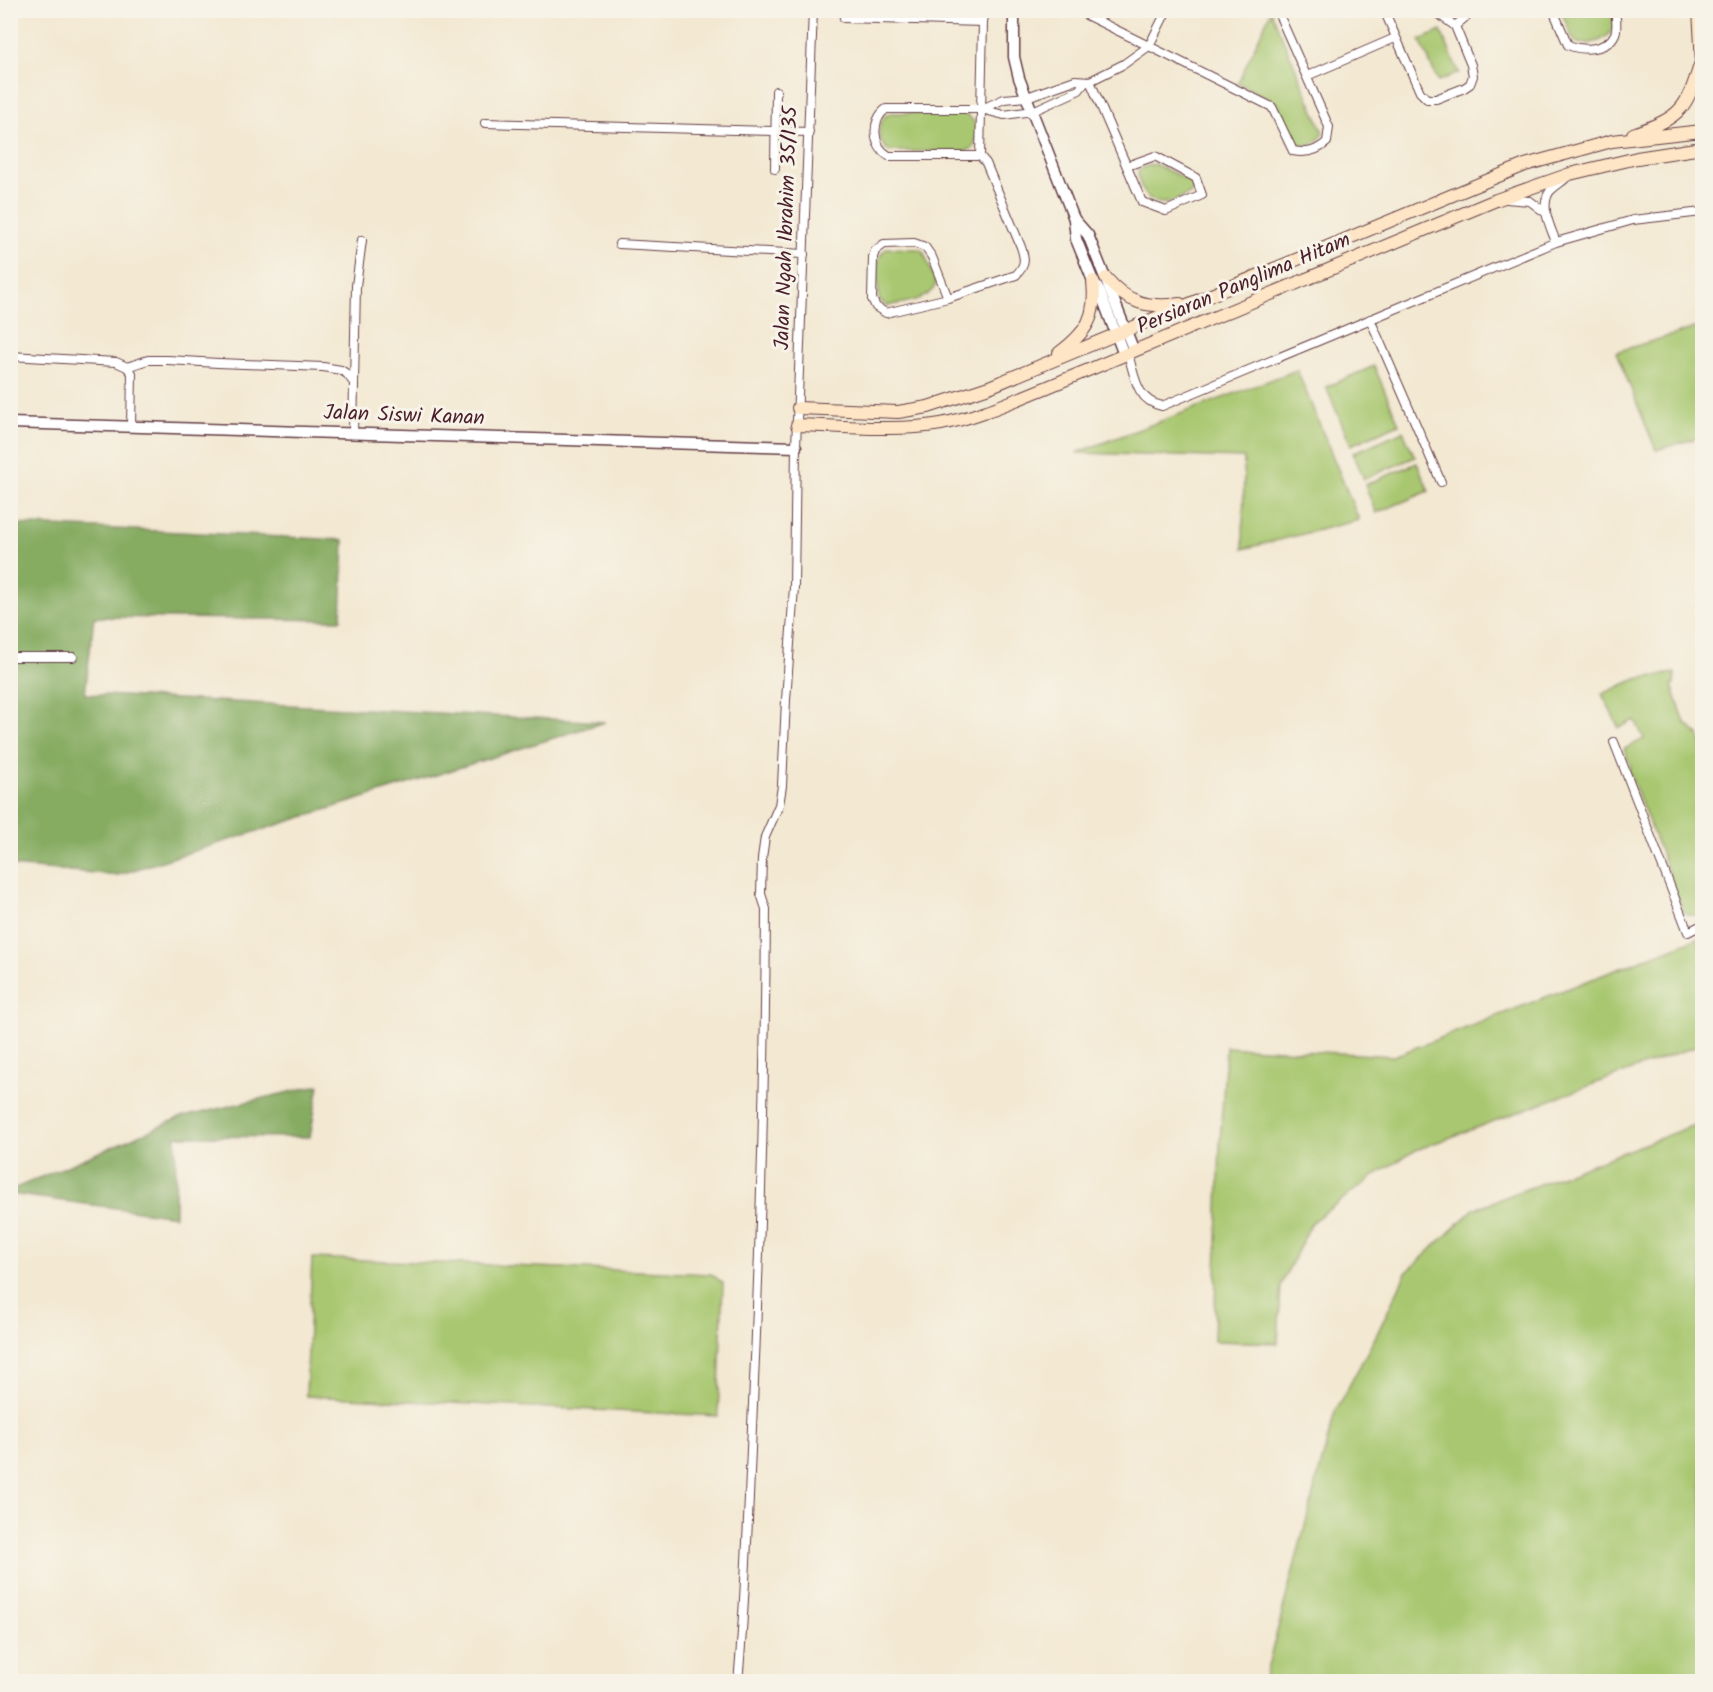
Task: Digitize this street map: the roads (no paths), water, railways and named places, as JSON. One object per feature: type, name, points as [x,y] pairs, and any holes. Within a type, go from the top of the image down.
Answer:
[{"type":"main road","points":[[1612,141],[1660,124],[1677,114],[1691,94],[1702,61],[1699,10]]},
{"type":"main road","name":"Persiaran Panglima Hitam","points":[[798,408],[898,412],[928,407],[989,387],[1525,165],[1612,141],[1702,131]]},
{"type":"main road","name":"Persiaran Panglima Hitam","points":[[797,425],[901,428],[941,424],[988,411],[1496,200],[1569,174],[1637,158],[1702,148]]},
{"type":"main road","points":[[1044,364],[1077,340],[1089,324],[1100,280],[1129,299],[1157,306],[1195,302]]},
{"type":"street","name":"Jalan Ngah Ibrahim 35/135","points":[[738,1682],[747,1559],[760,1260],[766,1014],[766,909],[761,894],[762,858],[765,837],[779,805],[782,786],[794,587],[796,447],[813,10]]},
{"type":"street","points":[[948,298],[932,257],[925,247],[914,243],[892,242],[884,244],[875,251],[872,299],[876,307],[886,313],[948,298],[1016,275],[1024,267],[1022,247],[986,163],[980,156],[985,10]]},
{"type":"street","points":[[1014,10],[1014,57],[1027,97],[1074,219],[1088,235],[1100,280],[1108,288],[1141,393],[1150,404],[1162,406],[1556,242],[1633,220],[1702,212]]},
{"type":"street","points":[[1076,10],[1272,107],[1293,151],[1302,153],[1316,150],[1327,142],[1329,127],[1277,10]]},
{"type":"street","points":[[980,156],[889,156],[877,145],[876,122],[880,113],[886,108],[981,110],[1004,115],[1033,111],[1079,90],[1088,81],[1124,64],[1149,46],[1167,10]]},
{"type":"street","points":[[1384,10],[1420,92],[1427,99],[1436,99],[1464,88],[1472,80],[1471,65],[1455,26],[1432,10]]},
{"type":"street","points":[[1455,26],[1474,10]]},
{"type":"street","points":[[1553,10],[1568,45],[1579,50],[1607,43],[1614,36],[1617,29],[1615,10]]},
{"type":"street","points":[[844,18],[983,22]]},
{"type":"street","points":[[1307,76],[1395,38]]},
{"type":"street","points":[[981,110],[1004,99],[1027,97],[1075,80],[1088,81]]},
{"type":"street","points":[[1088,81],[1142,202],[1166,211],[1202,195],[1196,178],[1155,156],[1127,166]]},
{"type":"street","points":[[775,169],[776,91]]},
{"type":"street","points":[[485,123],[809,132]]},
{"type":"street","points":[[1556,242],[1546,213],[1549,192],[1569,174]]},
{"type":"street","points":[[1496,200],[1530,201],[1546,213]]},
{"type":"street","points":[[353,434],[356,286],[362,240]]},
{"type":"street","points":[[619,244],[804,254]]},
{"type":"street","points":[[1370,319],[1441,482]]},
{"type":"street","points":[[10,356],[116,362],[127,367],[132,373],[131,427]]},
{"type":"street","points":[[127,367],[148,360],[168,360],[323,367],[341,370],[354,383]]},
{"type":"street","name":"Jalan Siswi Kanan","points":[[10,423],[796,447]]},
{"type":"street","points":[[10,657],[73,657]]},
{"type":"street","points":[[1614,742],[1688,932],[1702,925]]}]
